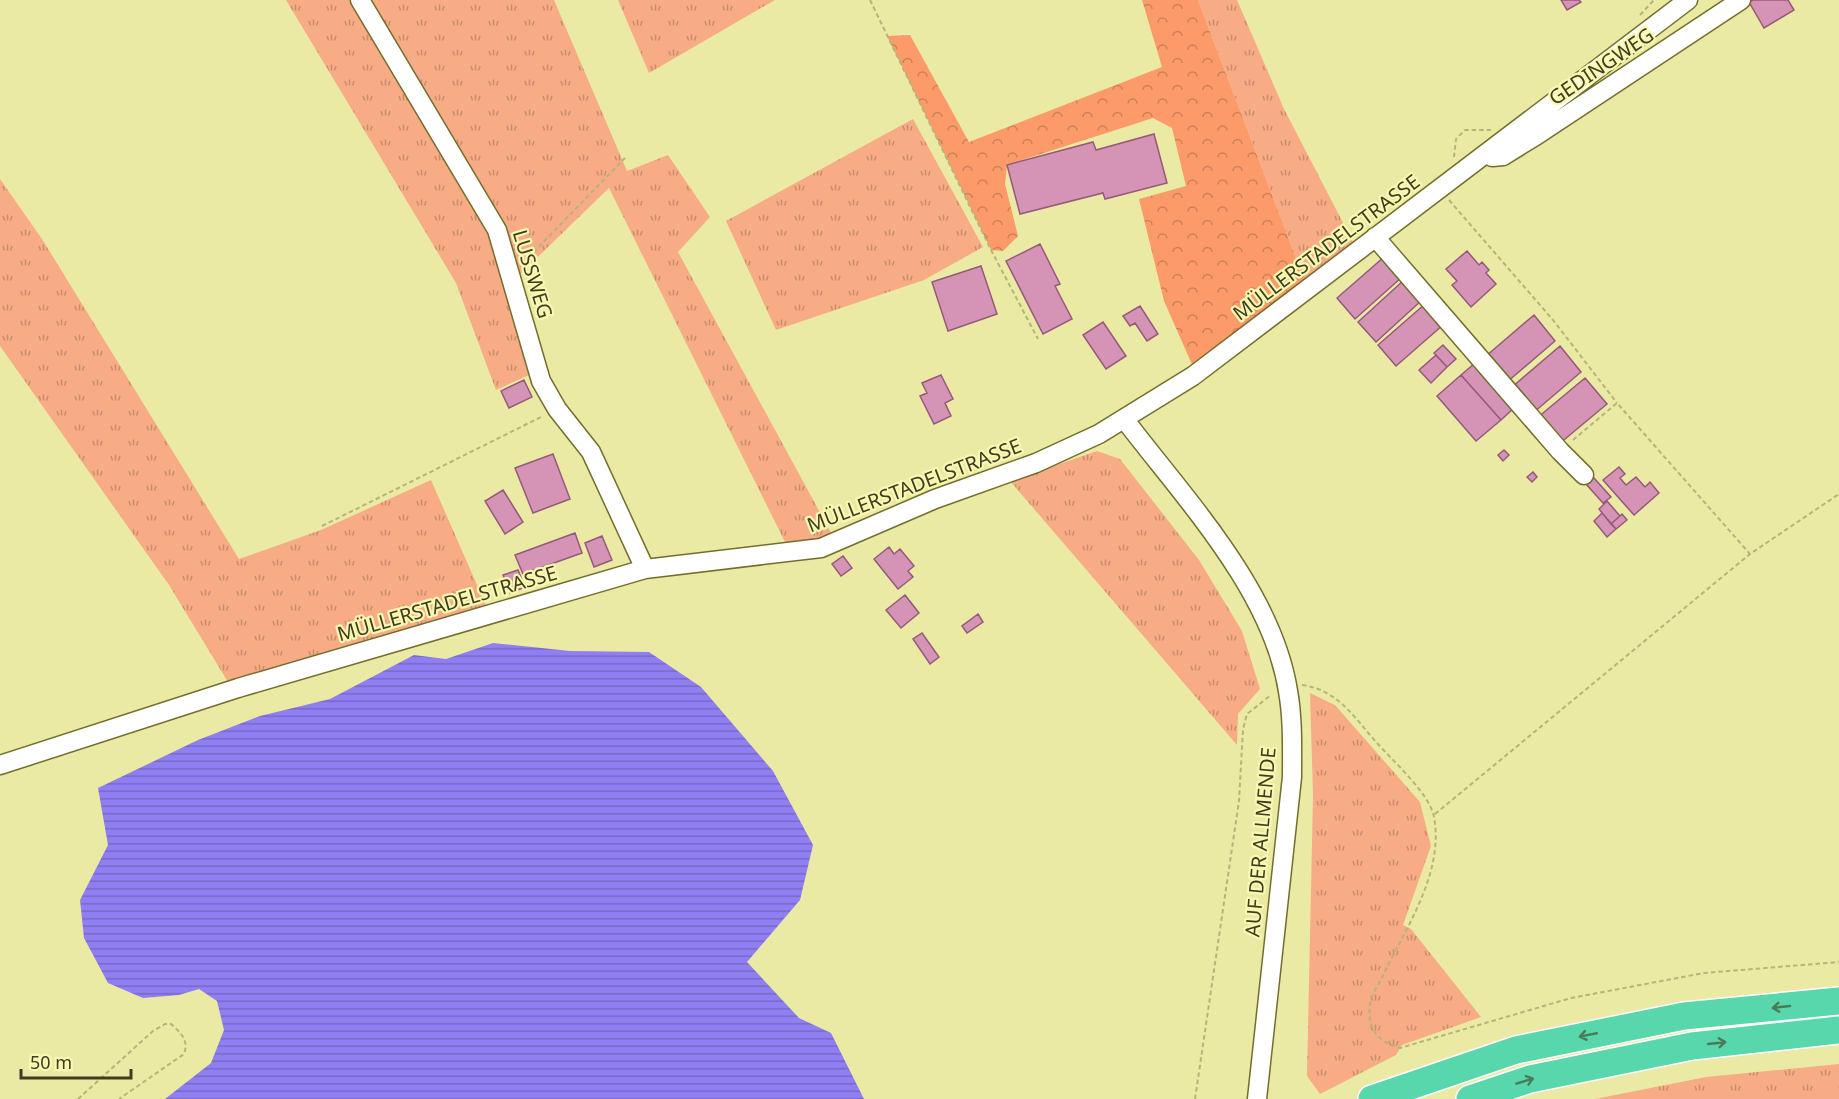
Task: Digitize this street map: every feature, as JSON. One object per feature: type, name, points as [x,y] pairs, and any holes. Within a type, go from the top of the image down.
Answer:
[{"type":"highway","points":[[1372,1099],[1516,1050],[1684,1016],[1839,1001]]},
{"type":"highway","points":[[1470,1099],[1530,1079],[1692,1046],[1839,1030]]},
{"type":"street","name":"LUSSWEG","points":[[360,0],[497,230],[541,381],[557,409],[591,452],[645,569]]},
{"type":"street","name":"MÜLLERSTADELSTRASSE","points":[[0,765],[238,688],[645,569],[821,548],[935,499],[1036,463],[1125,420],[1193,376],[1688,0]]},
{"type":"street","name":"GEDINGWEG","points":[[1481,159],[1503,156],[1741,0]]},
{"type":"street","points":[[1375,237],[1560,452],[1584,475]]},
{"type":"street","name":"AUF DER ALLMENDE","points":[[1125,420],[1226,553],[1253,595],[1274,642],[1288,688],[1292,725],[1292,777],[1257,1096]]},
{"type":"path","points":[[870,0],[991,250],[1038,339]]},
{"type":"path","points":[[1462,173],[1454,157],[1456,139],[1465,130],[1487,129],[1511,135]]},
{"type":"path","points":[[511,276],[626,158]]},
{"type":"path","points":[[1440,189],[1553,320],[1617,403],[1750,554]]},
{"type":"path","points":[[1560,452],[1617,403]]},
{"type":"path","points":[[322,526],[557,409]]},
{"type":"path","points":[[1434,815],[1656,634],[1750,554],[1839,494]]},
{"type":"path","points":[[1195,1099],[1239,801],[1243,729],[1247,714],[1264,699],[1288,688],[1303,685],[1325,690],[1346,708],[1424,796],[1434,815],[1436,844],[1427,885],[1370,1004],[1373,1030],[1382,1042],[1400,1048],[1571,998],[1704,973],[1839,962]]},
{"type":"path","points":[[78,1099],[153,1031],[165,1024],[171,1024],[184,1037],[187,1046],[184,1054],[119,1099]]},
{"type":"green space","points":[[286,0],[354,0],[500,253],[529,375],[496,390],[456,283]]},
{"type":"green space","points":[[368,0],[554,0],[627,171],[668,155],[710,217],[678,252],[835,540],[788,548],[609,188],[516,278]]},
{"type":"green space","points":[[618,0],[775,0],[649,73]]},
{"type":"green space","points":[[1142,0],[1198,0],[1304,279],[1194,369],[1164,301],[1139,199],[1186,186],[1172,128],[1153,118],[1007,165],[1005,184],[1018,236],[1003,251],[991,250],[887,36],[910,35],[969,142],[1162,67]]},
{"type":"green space","points":[[1198,0],[1237,0],[1284,109],[1353,242],[1304,279]]},
{"type":"green space","points":[[913,119],[983,247],[924,280],[776,330],[726,221]]},
{"type":"green space","points":[[0,179],[42,239],[239,559],[321,530],[431,480],[488,610],[228,682],[169,585],[0,346]]},
{"type":"green space","points":[[1097,451],[1120,459],[1199,560],[1242,631],[1260,689],[1238,714],[1237,745],[1010,481]]},
{"type":"green space","points":[[1310,693],[1335,705],[1420,802],[1431,846],[1403,925],[1411,929],[1481,1017],[1402,1045],[1396,1055],[1320,1094],[1307,1076],[1313,795]]},
{"type":"green space","points":[[1839,1064],[1839,1099],[1595,1099],[1706,1077]]},
{"type":"shaded area","points":[[493,643],[570,651],[649,652],[701,687],[773,771],[813,845],[800,900],[747,962],[799,1018],[831,1033],[864,1099],[165,1099],[211,1063],[224,1030],[217,1001],[199,989],[179,995],[143,998],[108,983],[84,938],[80,900],[108,845],[98,788],[198,740],[260,716],[330,699],[414,655],[446,659]]},
{"type":"building","points":[[1561,0],[1579,0],[1581,2],[1567,10]]},
{"type":"building","points":[[1788,0],[1794,10],[1764,28],[1749,2]]},
{"type":"building","points":[[1154,134],[1167,183],[1105,199],[1103,193],[1020,214],[1007,165],[1093,142],[1096,150]]},
{"type":"building","points":[[1040,244],[1060,284],[1055,286],[1072,319],[1043,334],[1006,261]]},
{"type":"building","points":[[1467,251],[1479,265],[1482,262],[1489,270],[1486,273],[1496,284],[1471,307],[1452,285],[1457,281],[1446,269]]},
{"type":"building","points":[[1384,257],[1402,277],[1355,319],[1337,298]]},
{"type":"building","points":[[981,266],[997,314],[948,331],[932,282]]},
{"type":"building","points":[[1404,280],[1422,300],[1376,342],[1358,322]]},
{"type":"building","points":[[1425,304],[1443,325],[1396,366],[1378,345]]},
{"type":"building","points":[[1140,306],[1158,334],[1147,341],[1135,323],[1130,326],[1123,316]]},
{"type":"building","points":[[1534,315],[1555,341],[1507,382],[1486,356]]},
{"type":"building","points":[[1103,322],[1126,356],[1106,369],[1083,335]]},
{"type":"building","points":[[1443,345],[1456,359],[1447,367],[1434,353]]},
{"type":"building","points":[[1560,346],[1581,372],[1533,413],[1512,387]]},
{"type":"building","points":[[1436,355],[1447,367],[1431,383],[1419,370]]},
{"type":"building","points":[[1475,363],[1514,408],[1501,420],[1461,375]]},
{"type":"building","points":[[941,375],[953,399],[945,403],[951,416],[934,424],[920,396],[927,393],[922,383]]},
{"type":"building","points":[[1461,375],[1501,420],[1476,441],[1437,396]]},
{"type":"building","points":[[1585,378],[1607,404],[1559,444],[1537,418]]},
{"type":"building","points":[[524,380],[532,397],[509,408],[501,391]]},
{"type":"building","points":[[1504,450],[1509,455],[1503,461],[1498,455]]},
{"type":"building","points":[[553,454],[570,499],[533,513],[515,468]]},
{"type":"building","points":[[1619,467],[1625,474],[1620,478],[1626,485],[1636,477],[1645,487],[1650,482],[1659,493],[1634,515],[1603,480]]},
{"type":"building","points":[[1533,472],[1537,477],[1532,482],[1527,477]]},
{"type":"building","points":[[1594,478],[1611,497],[1603,503],[1586,484]]},
{"type":"building","points":[[503,490],[523,522],[505,534],[485,501]]},
{"type":"building","points":[[1607,501],[1620,516],[1611,524],[1599,509]]},
{"type":"building","points":[[1602,513],[1616,529],[1607,537],[1594,521]]},
{"type":"building","points":[[1622,514],[1627,520],[1616,529],[1611,524]]},
{"type":"building","points":[[575,533],[582,553],[523,574],[515,555]]},
{"type":"building","points":[[602,536],[612,560],[594,567],[585,543]]},
{"type":"building","points":[[889,547],[894,554],[900,549],[914,566],[908,571],[913,577],[898,589],[874,559]]},
{"type":"building","points":[[843,556],[852,568],[841,576],[832,564]]},
{"type":"building","points":[[518,570],[525,587],[510,593],[503,575]]},
{"type":"building","points":[[905,595],[919,613],[901,628],[886,610]]},
{"type":"building","points":[[978,614],[983,622],[967,633],[962,626]]},
{"type":"building","points":[[922,633],[939,657],[930,664],[913,639]]}]
